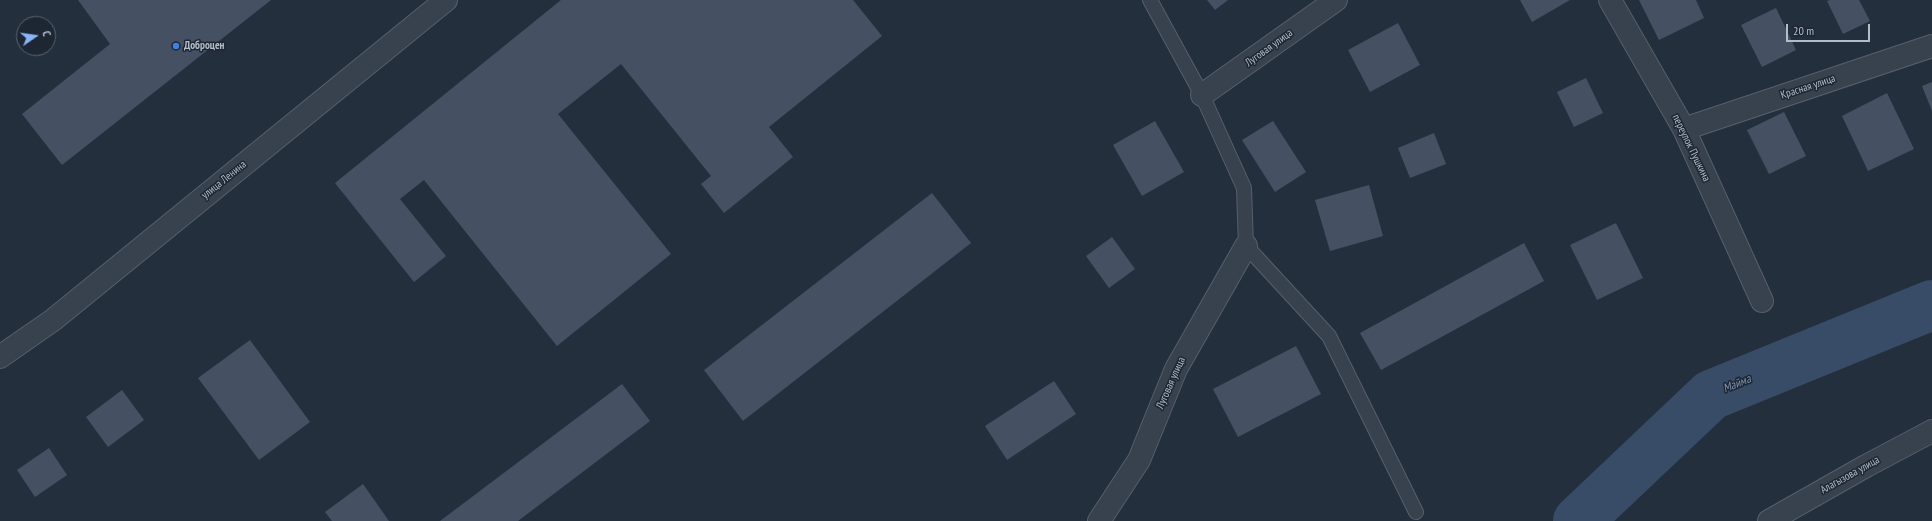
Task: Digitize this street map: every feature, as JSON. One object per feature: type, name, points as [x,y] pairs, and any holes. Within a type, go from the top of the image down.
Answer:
[{"type":"street","name":"улица Ленина","points":[[0,357],[53,320],[446,0]]},
{"type":"street","name":"Луговая улица","points":[[1202,96],[1336,0]]},
{"type":"street","name":"переулок Пушкина","points":[[1610,0],[1684,129],[1762,301]]},
{"type":"street","name":"Красная улица","points":[[1684,129],[1932,46]]},
{"type":"street","name":"Луговая улица","points":[[1099,521],[1139,460],[1176,369],[1246,246]]},
{"type":"street","name":"Алагызова улица","points":[[1769,521],[1866,466],[1932,431]]},
{"type":"lane","points":[[1150,0],[1202,96],[1244,188],[1246,246],[1330,336],[1416,512]]},
{"type":"building","points":[[78,0],[271,0],[62,165],[22,114],[110,44]]},
{"type":"building","points":[[561,0],[853,0],[882,36],[769,127],[793,157],[724,213],[701,184],[711,176],[621,64],[558,114],[671,254],[557,346],[424,180],[400,199],[446,256],[414,282],[335,183]]},
{"type":"building","points":[[1207,0],[1228,0],[1215,10]]},
{"type":"building","points":[[1520,0],[1570,0],[1532,22]]},
{"type":"building","points":[[1639,0],[1696,0],[1704,18],[1659,40]]},
{"type":"building","points":[[1859,0],[1870,21],[1843,34],[1827,1]]},
{"type":"building","points":[[1776,8],[1796,50],[1762,67],[1741,25]]},
{"type":"building","points":[[1398,23],[1420,65],[1370,92],[1348,50]]},
{"type":"building","points":[[1586,78],[1603,113],[1574,127],[1557,92]]},
{"type":"building","points":[[1932,82],[1932,111],[1922,86]]},
{"type":"building","points":[[1887,93],[1914,149],[1868,171],[1842,116]]},
{"type":"building","points":[[1784,112],[1806,156],[1769,174],[1747,130]]},
{"type":"building","points":[[1155,121],[1184,172],[1142,196],[1113,145]]},
{"type":"building","points":[[1273,121],[1306,172],[1275,192],[1242,140]]},
{"type":"building","points":[[1434,133],[1446,164],[1410,178],[1398,148]]},
{"type":"building","points":[[1369,185],[1383,236],[1330,251],[1315,200]]},
{"type":"building","points":[[932,193],[971,243],[743,421],[704,370]]},
{"type":"building","points":[[1616,223],[1643,278],[1597,300],[1570,245]]},
{"type":"building","points":[[1112,237],[1135,269],[1109,288],[1086,256]]},
{"type":"building","points":[[1524,243],[1544,281],[1381,370],[1360,333]]},
{"type":"building","points":[[250,340],[310,422],[259,460],[198,378]]},
{"type":"building","points":[[1296,346],[1321,394],[1238,437],[1213,389]]},
{"type":"building","points":[[1054,381],[1076,414],[1007,460],[985,426]]},
{"type":"building","points":[[622,384],[650,421],[518,521],[440,521]]},
{"type":"building","points":[[122,390],[144,420],[108,447],[86,417]]},
{"type":"building","points":[[49,448],[67,475],[35,497],[17,470]]},
{"type":"building","points":[[363,484],[389,521],[332,521],[325,512]]},
{"type":"waterway","name":"Майма","points":[[1578,521],[1711,395],[1932,305]]},
{"type":"place","name":"Доброцен","points":[[176,46]]}]
